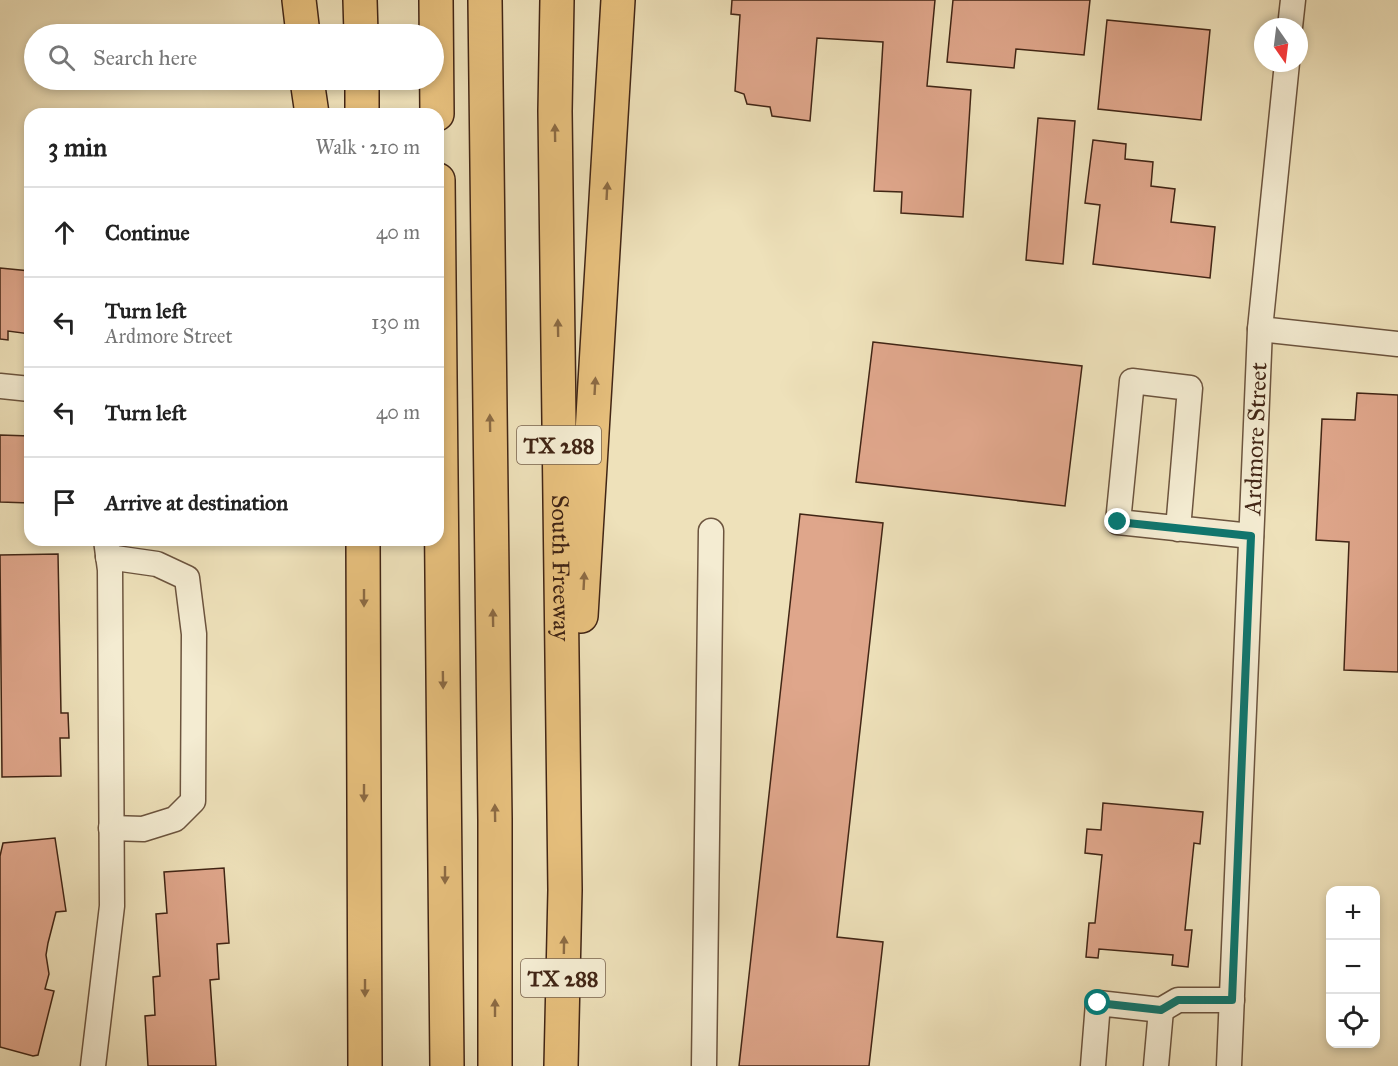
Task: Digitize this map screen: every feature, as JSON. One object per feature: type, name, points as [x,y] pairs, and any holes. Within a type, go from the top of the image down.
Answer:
[{"type":"highway","points":[[299,0],[302,24]]},
{"type":"highway","points":[[360,0],[361,24]]},
{"type":"highway","points":[[436,0],[436,24]]},
{"type":"highway","points":[[485,0],[495,783],[495,1066]]},
{"type":"highway","name":"South Freeway","points":[[557,0],[555,111],[565,891],[561,1066]]},
{"type":"highway","points":[[565,891],[618,0]]},
{"type":"highway","points":[[309,90],[311,108]]},
{"type":"highway","points":[[362,90],[362,108]]},
{"type":"highway","points":[[437,90],[437,108]]},
{"type":"highway","points":[[363,546],[365,1066]]},
{"type":"highway","points":[[442,546],[447,1066]]},
{"type":"street","points":[[1291,18],[1293,0]]},
{"type":"street","name":"Ardmore Street","points":[[1229,1066],[1260,329],[1286,72]]},
{"type":"street","points":[[1260,329],[1398,344]]},
{"type":"street","points":[[1178,529],[1190,388],[1132,381],[1118,522],[1178,529],[1251,536]]},
{"type":"street","points":[[0,386],[24,388]]},
{"type":"street","points":[[704,1066],[711,531]]},
{"type":"street","points":[[93,1066],[112,906],[107,548],[157,564],[187,578],[194,634],[193,801],[175,819],[143,829],[111,828]]},
{"type":"street","points":[[1093,1066],[1098,1003],[1161,1010],[1178,1000],[1232,1000]]},
{"type":"street","points":[[1156,1066],[1161,1010]]},
{"type":"building","points":[[732,0],[935,0],[927,86],[971,90],[963,217],[901,213],[902,192],[874,191],[883,42],[817,38],[810,121],[772,116],[770,107],[747,104],[744,94],[735,91],[740,15],[731,14]]},
{"type":"building","points":[[953,0],[1090,0],[1084,55],[1016,49],[1014,68],[947,62]]},
{"type":"building","points":[[1107,20],[1210,30],[1201,120],[1098,109]]},
{"type":"building","points":[[1038,118],[1075,121],[1063,264],[1026,260]]},
{"type":"building","points":[[1093,140],[1126,144],[1125,159],[1153,162],[1151,186],[1175,189],[1171,222],[1215,227],[1210,278],[1093,264],[1100,205],[1085,203]]},
{"type":"building","points":[[0,268],[24,270],[24,333],[8,331],[8,340],[0,339]]},
{"type":"building","points":[[873,342],[1082,366],[1065,506],[856,482]]},
{"type":"building","points":[[1357,393],[1398,395],[1398,672],[1344,670],[1349,542],[1316,540],[1322,419],[1355,420]]},
{"type":"building","points":[[0,435],[24,436],[24,503],[0,502]]},
{"type":"building","points":[[800,514],[883,523],[837,937],[883,942],[869,1066],[739,1066]]},
{"type":"building","points":[[58,554],[61,713],[68,713],[69,738],[60,738],[61,776],[2,777],[0,555]]},
{"type":"building","points":[[1103,803],[1203,812],[1200,844],[1194,843],[1185,930],[1192,930],[1188,967],[1172,965],[1173,955],[1099,949],[1098,958],[1086,957],[1089,923],[1095,923],[1102,855],[1085,853],[1087,829],[1101,830]]},
{"type":"building","points":[[55,838],[66,911],[56,912],[48,943],[46,955],[49,974],[45,989],[54,991],[38,1055],[33,1056],[0,1047],[0,856],[3,843]]},
{"type":"building","points":[[224,868],[229,943],[217,944],[219,979],[210,980],[216,1066],[148,1066],[145,1016],[155,1015],[153,977],[160,976],[156,914],[167,913],[164,872]]},
{"type":"route","points":[[1098,1003],[1161,1010],[1178,1000],[1232,1000],[1251,536],[1118,522]]}]
